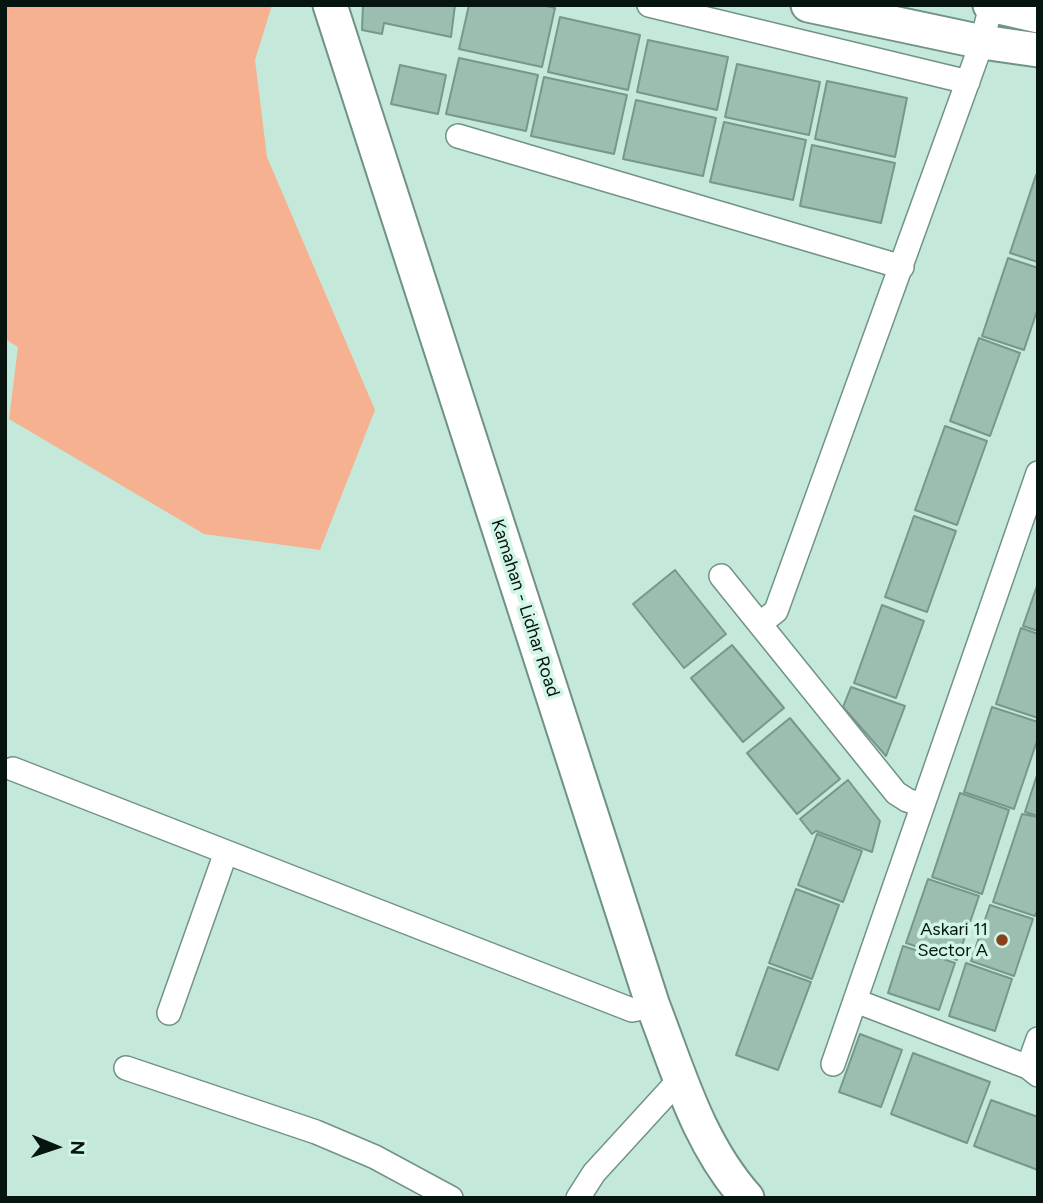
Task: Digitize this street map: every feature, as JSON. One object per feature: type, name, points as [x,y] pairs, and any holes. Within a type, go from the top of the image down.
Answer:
[{"type":"main road","name":"Kamahan - Lidhar Road","points":[[330,5],[653,1006],[680,1079],[713,1153],[730,1179],[747,1198]]},
{"type":"main road","points":[[808,5],[982,42],[1038,50]]},
{"type":"main road","points":[[991,5],[1038,16]]},
{"type":"street","points":[[649,5],[968,82]]},
{"type":"street","points":[[761,623],[776,611],[968,82],[991,5]]},
{"type":"street","points":[[458,136],[902,267]]},
{"type":"street","points":[[833,1064],[1038,473]]},
{"type":"street","points":[[721,576],[896,793],[921,805]]},
{"type":"street","points":[[13,769],[632,1010],[653,1006]]},
{"type":"street","points":[[169,1013],[226,852]]},
{"type":"street","points":[[856,1001],[1033,1071],[1038,1039]]},
{"type":"street","points":[[126,1068],[316,1132],[375,1157],[451,1198]]},
{"type":"street","points":[[578,1198],[594,1173],[680,1079]]},
{"type":"shaded area","points":[[5,5],[272,5],[255,60],[267,157],[375,410],[320,550],[204,534],[9,419],[18,347],[5,339]]},
{"type":"building","points":[[363,5],[455,5],[451,37],[384,23],[382,34],[362,30]]},
{"type":"building","points":[[469,5],[541,5],[555,8],[542,67],[459,49]]},
{"type":"building","points":[[560,17],[640,35],[628,90],[548,72]]},
{"type":"building","points":[[648,40],[728,57],[717,110],[637,92]]},
{"type":"building","points":[[459,58],[538,75],[526,131],[446,114]]},
{"type":"building","points":[[737,64],[820,82],[809,135],[725,117]]},
{"type":"building","points":[[400,65],[446,75],[438,114],[391,104]]},
{"type":"building","points":[[544,77],[627,95],[614,154],[531,136]]},
{"type":"building","points":[[827,81],[907,98],[895,157],[815,139]]},
{"type":"building","points":[[636,100],[716,118],[703,176],[623,159]]},
{"type":"building","points":[[724,122],[806,140],[793,200],[710,182]]},
{"type":"building","points":[[812,145],[895,163],[881,223],[800,206]]},
{"type":"building","points":[[1038,175],[1038,262],[1010,253]]},
{"type":"building","points":[[1008,258],[1038,268],[1038,308],[1024,350],[982,336]]},
{"type":"building","points":[[979,338],[1020,353],[990,436],[950,421]]},
{"type":"building","points":[[945,426],[987,441],[957,525],[915,510]]},
{"type":"building","points":[[914,516],[956,531],[927,612],[885,597]]},
{"type":"building","points":[[675,570],[726,634],[684,668],[633,604]]},
{"type":"building","points":[[1038,583],[1038,631],[1023,626]]},
{"type":"building","points":[[882,605],[924,621],[896,698],[854,683]]},
{"type":"building","points":[[1021,628],[1038,634],[1038,718],[996,704]]},
{"type":"building","points":[[732,645],[784,708],[743,742],[691,678]]},
{"type":"building","points":[[851,687],[905,706],[886,756],[843,707]]},
{"type":"building","points":[[992,707],[1038,722],[1038,738],[1014,809],[964,792]]},
{"type":"building","points":[[790,718],[840,779],[797,814],[747,753]]},
{"type":"building","points":[[1038,772],[1038,816],[1025,812]]},
{"type":"building","points":[[848,780],[880,821],[872,852],[816,831],[812,834],[800,819]]},
{"type":"building","points":[[960,793],[1009,810],[982,894],[932,877]]},
{"type":"building","points":[[1022,814],[1038,817],[1038,908],[1035,916],[993,902]]},
{"type":"building","points":[[817,834],[862,851],[843,902],[798,885]]},
{"type":"building","points":[[928,879],[979,896],[957,960],[906,943]]},
{"type":"building","points":[[796,889],[839,905],[812,979],[769,963]]},
{"type":"building","name":"Askari 11 Sector A","points":[[990,905],[1033,919],[1014,976],[971,961]]},
{"type":"building","points":[[903,946],[955,963],[939,1010],[888,993]]},
{"type":"building","points":[[966,963],[1012,979],[995,1031],[949,1016]]},
{"type":"building","points":[[768,967],[811,982],[778,1070],[736,1055]]},
{"type":"building","points":[[860,1034],[902,1050],[881,1107],[839,1092]]},
{"type":"building","points":[[913,1053],[990,1082],[967,1143],[891,1114]]},
{"type":"building","points":[[991,1100],[1038,1117],[1038,1170],[974,1146]]},
{"type":"place","name":"Askari 11 Sector A","points":[[1002,940]]}]
